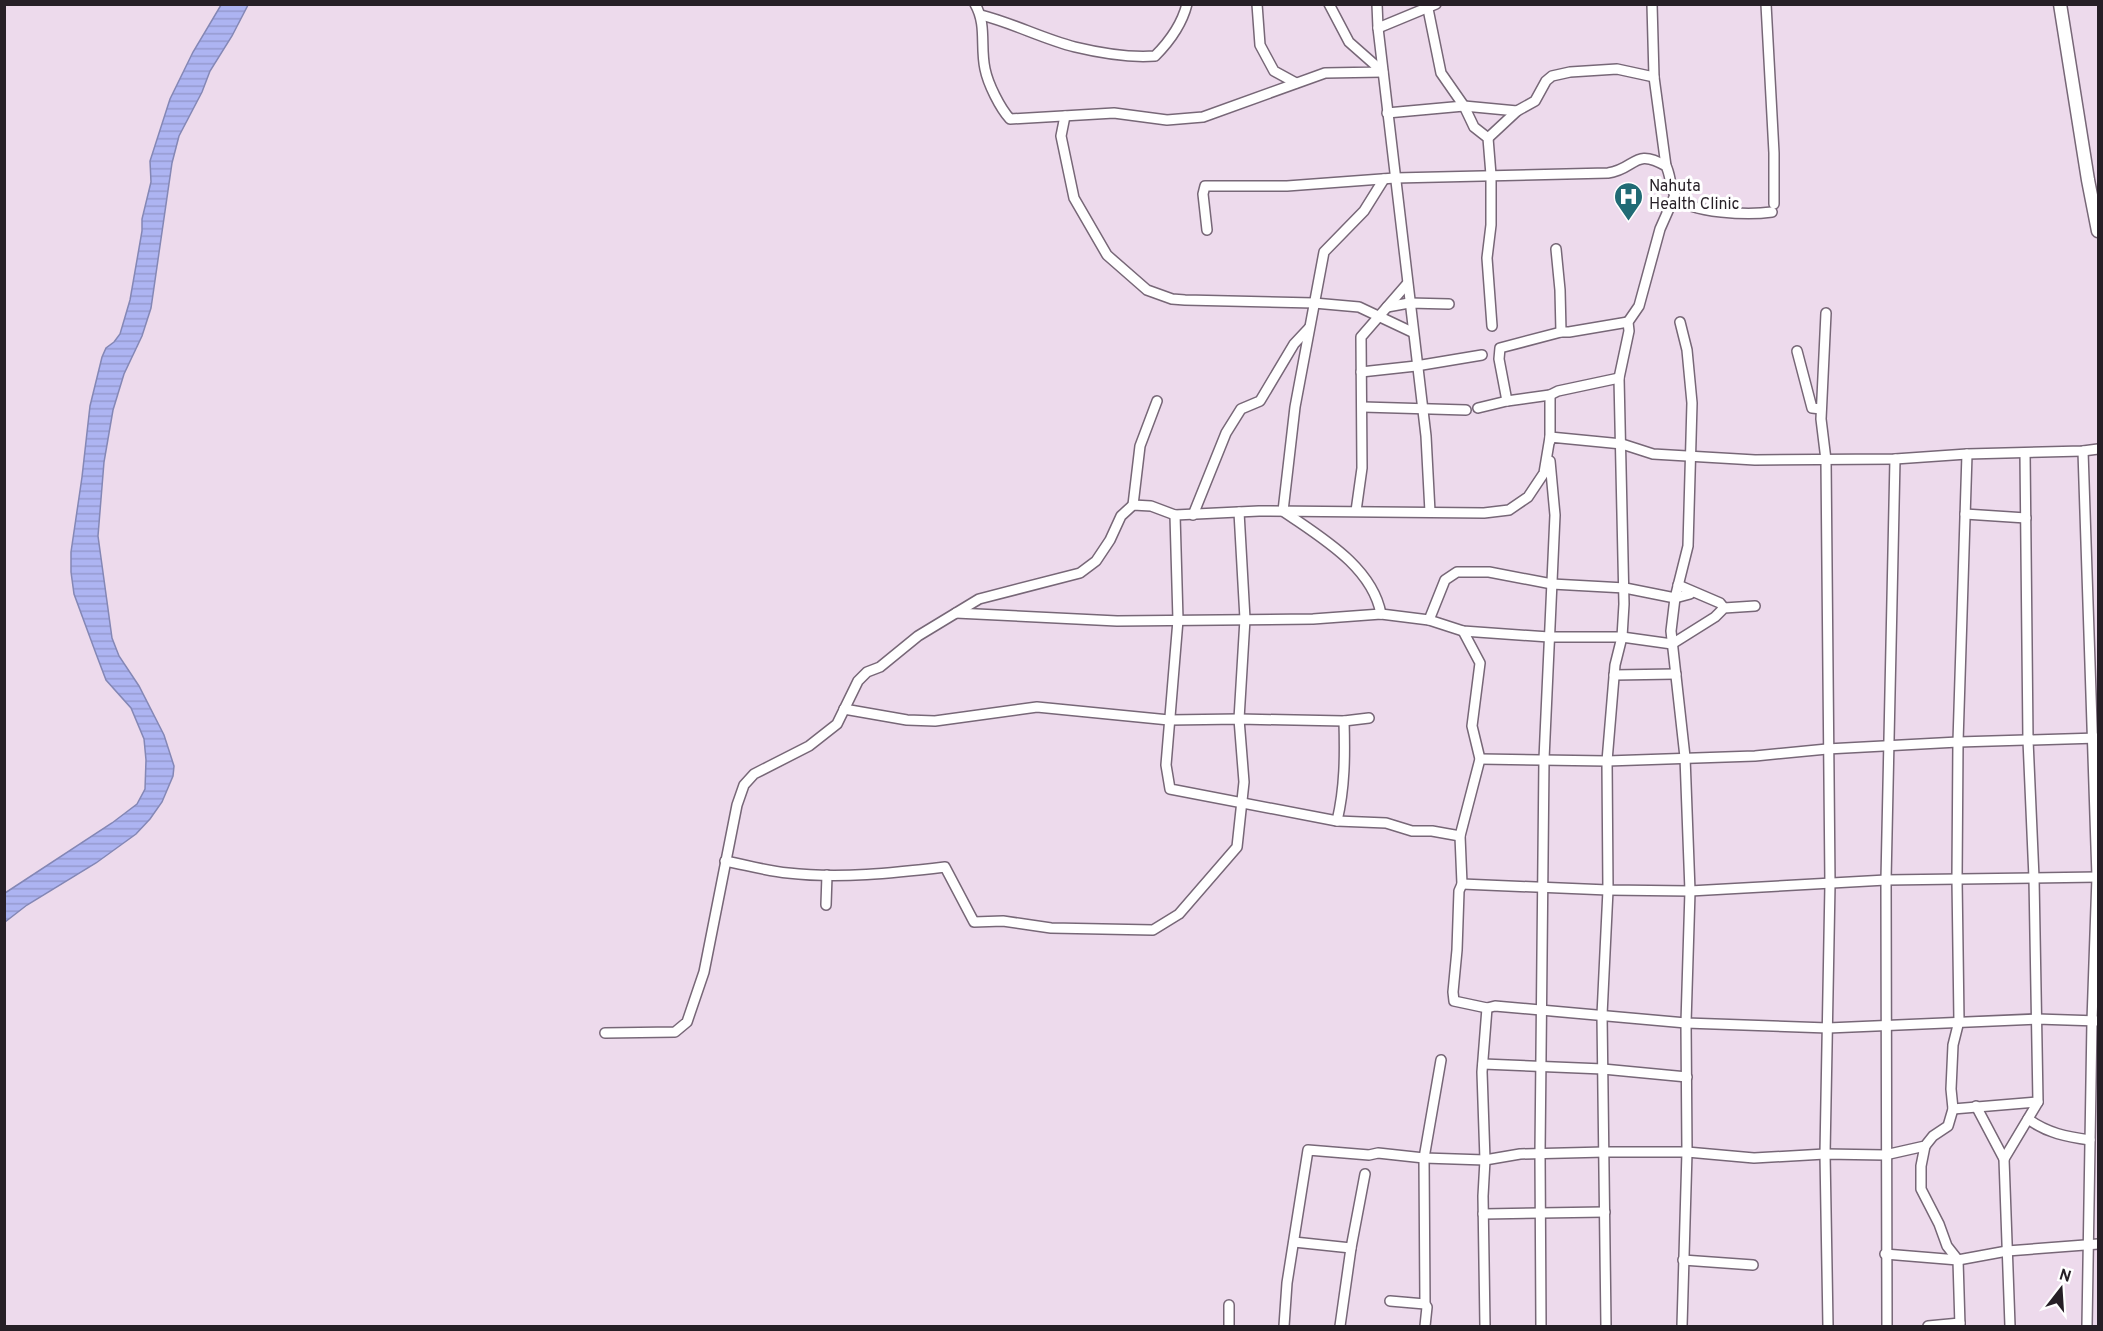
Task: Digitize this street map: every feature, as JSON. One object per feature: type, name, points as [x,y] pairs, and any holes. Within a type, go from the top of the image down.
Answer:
[{"type":"main road","points":[[2060,4],[2098,231]]},
{"type":"street","points":[[975,4],[981,15],[985,69],[1002,110],[1010,119],[1114,113],[1167,120],[1203,117],[1325,73],[1383,72]]},
{"type":"street","points":[[981,15],[999,19],[1075,47],[1143,57],[1155,56],[1166,46],[1184,17],[1187,4]]},
{"type":"street","points":[[1257,4],[1260,45],[1274,71],[1296,83]]},
{"type":"street","points":[[1329,4],[1349,42],[1383,72]]},
{"type":"street","points":[[1377,4],[1387,112],[1421,410],[1426,436],[1430,512]]},
{"type":"street","points":[[1652,4],[1654,76],[1666,166],[1674,195],[1684,204],[1696,208],[1748,214],[1773,208],[1774,153],[1766,4]]},
{"type":"street","points":[[1378,28],[1430,6],[1441,73],[1464,106],[1474,127],[1488,138],[1491,225],[1487,258],[1492,326]]},
{"type":"street","points":[[1488,138],[1517,111],[1535,101],[1546,81],[1552,76],[1570,72],[1617,69],[1654,76]]},
{"type":"street","points":[[1387,112],[1464,106],[1517,111]]},
{"type":"street","points":[[1065,116],[1061,136],[1074,198],[1107,255],[1147,290],[1179,299],[1314,303],[1359,307],[1412,332]]},
{"type":"street","points":[[1207,230],[1203,194],[1205,186],[1287,186],[1395,178],[1608,173],[1618,171],[1639,159],[1652,158],[1666,166]]},
{"type":"street","points":[[1283,511],[1295,407],[1324,252],[1364,211],[1384,179]]},
{"type":"street","points":[[1606,1326],[1602,1015],[1608,890],[1607,761],[1614,675],[1622,637],[1624,588],[1619,378],[1629,331],[1628,322],[1639,306],[1660,229],[1674,195]]},
{"type":"street","points":[[1556,249],[1561,332]]},
{"type":"street","points":[[1356,511],[1362,468],[1362,337],[1407,284]]},
{"type":"street","points":[[1388,307],[1409,303],[1449,304]]},
{"type":"street","points":[[1826,313],[1821,409],[1826,460],[1830,884],[1825,1154],[1828,1326]]},
{"type":"street","points":[[1507,401],[1499,359],[1500,348],[1561,332],[1628,322]]},
{"type":"street","points":[[1680,322],[1687,350],[1692,403],[1688,546],[1675,598],[1671,631],[1685,757],[1690,891],[1682,1326]]},
{"type":"street","points":[[1193,515],[1226,433],[1241,409],[1260,401],[1294,344],[1310,327]]},
{"type":"street","points":[[1797,351],[1812,408],[1821,409]]},
{"type":"street","points":[[1361,372],[1482,355]]},
{"type":"street","points":[[1478,408],[1550,395],[1558,391],[1619,378]]},
{"type":"street","points":[[1541,1326],[1540,1153],[1544,759],[1555,515],[1550,466],[1550,395]]},
{"type":"street","points":[[604,1033],[675,1032],[687,1022],[704,972],[737,805],[744,785],[754,774],[809,746],[837,724],[858,681],[867,672],[880,667],[918,636],[979,599],[1080,573],[1096,561],[1122,516],[1133,505],[1140,446],[1157,401]]},
{"type":"street","points":[[1363,407],[1466,410]]},
{"type":"street","points":[[1550,437],[1622,444],[1653,454],[1826,460],[2083,451],[2098,448]]},
{"type":"street","points":[[1133,505],[1151,506],[1175,515],[1283,511],[1484,513],[1509,510],[1528,497],[1544,473],[1550,437]]},
{"type":"street","points":[[2083,451],[2096,738],[2098,877],[2087,1326]]},
{"type":"street","points":[[2004,1159],[2038,1102],[2034,878],[2028,740],[2025,453]]},
{"type":"street","points":[[1928,1326],[1960,1325],[1958,1260],[1947,1246],[1939,1224],[1921,1189],[1921,1166],[1925,1146],[1933,1136],[1948,1126],[1953,1109],[1951,1089],[1953,1045],[1959,1022],[1958,742],[1967,454]]},
{"type":"street","points":[[1887,1326],[1886,880],[1895,459]]},
{"type":"street","points":[[1283,511],[1338,550],[1360,574],[1378,600],[1381,614]]},
{"type":"street","points":[[725,861],[788,873],[886,872],[945,867],[974,922],[1003,921],[1051,928],[1153,930],[1179,914],[1237,847],[1244,782],[1239,718],[1245,619],[1239,512]]},
{"type":"street","points":[[1965,514],[2026,518]]},
{"type":"street","points":[[1175,515],[1178,620],[1166,765],[1170,789],[1337,821],[1386,823],[1412,831],[1432,831],[1460,836]]},
{"type":"street","points":[[1429,620],[1445,580],[1457,572],[1489,572],[1552,584],[1624,588],[1675,598],[1690,594]]},
{"type":"street","points":[[1678,585],[1720,603],[1724,608]]},
{"type":"street","points":[[957,613],[1117,621],[1313,619],[1381,614],[1429,620],[1463,631],[1549,637],[1622,637],[1672,644],[1715,617],[1724,608],[1755,606]]},
{"type":"street","points":[[1463,631],[1480,663],[1472,726],[1480,759],[1460,836],[1462,884],[1459,891],[1454,1001],[1487,1008],[1495,1006],[1686,1023],[1828,1028],[2037,1019],[2095,1021]]},
{"type":"street","points":[[1614,675],[1676,674]]},
{"type":"street","points":[[844,709],[907,720],[935,722],[1037,707],[1170,720],[1239,718],[1344,721],[1369,718]]},
{"type":"street","points":[[1337,821],[1343,797],[1344,721]]},
{"type":"street","points":[[1480,759],[1607,761],[1755,756],[1827,749],[1958,742],[2096,738]]},
{"type":"street","points":[[826,905],[827,874]]},
{"type":"street","points":[[1462,884],[1690,891],[1886,880],[2098,877]]},
{"type":"street","points":[[1485,1326],[1483,1214],[1485,1160],[1482,1072],[1487,1008]]},
{"type":"street","points":[[1425,1326],[1427,1307],[1425,1304],[1424,1158],[1441,1060]]},
{"type":"street","points":[[1484,1064],[1541,1065],[1687,1077]]},
{"type":"street","points":[[1953,1109],[2038,1102]]},
{"type":"street","points":[[1976,1106],[2004,1159],[2010,1326]]},
{"type":"street","points":[[2028,1119],[2052,1133],[2067,1138],[2090,1140]]},
{"type":"street","points":[[1284,1326],[1287,1283],[1308,1150],[1485,1160],[1520,1154],[1605,1152],[1687,1152],[1754,1158],[1825,1154],[1885,1155],[1925,1146]]},
{"type":"street","points":[[1340,1326],[1351,1248],[1365,1174]]},
{"type":"street","points":[[1483,1214],[1605,1212]]},
{"type":"street","points":[[1294,1242],[1351,1248]]},
{"type":"street","points":[[1886,1254],[1958,1260],[2007,1251],[2098,1244]]},
{"type":"street","points":[[1683,1260],[1753,1265]]},
{"type":"street","points":[[1390,1301],[1425,1304]]},
{"type":"street","points":[[1229,1305],[1229,1326]]},
{"type":"water","points":[[221,5],[248,5],[210,71],[202,92],[179,136],[172,163],[151,308],[142,336],[124,374],[113,410],[104,462],[98,536],[112,638],[119,656],[139,686],[164,735],[174,766],[173,776],[162,802],[136,834],[96,863],[27,905],[5,922],[5,893],[112,823],[137,804],[145,789],[144,739],[131,708],[106,680],[74,594],[71,552],[90,406],[102,357],[106,348],[120,334],[130,300],[142,219],[151,182],[150,161],[170,99],[193,52]]},
{"type":"place","name":"Nahuta Health Clinic","points":[[1628,222]]}]
